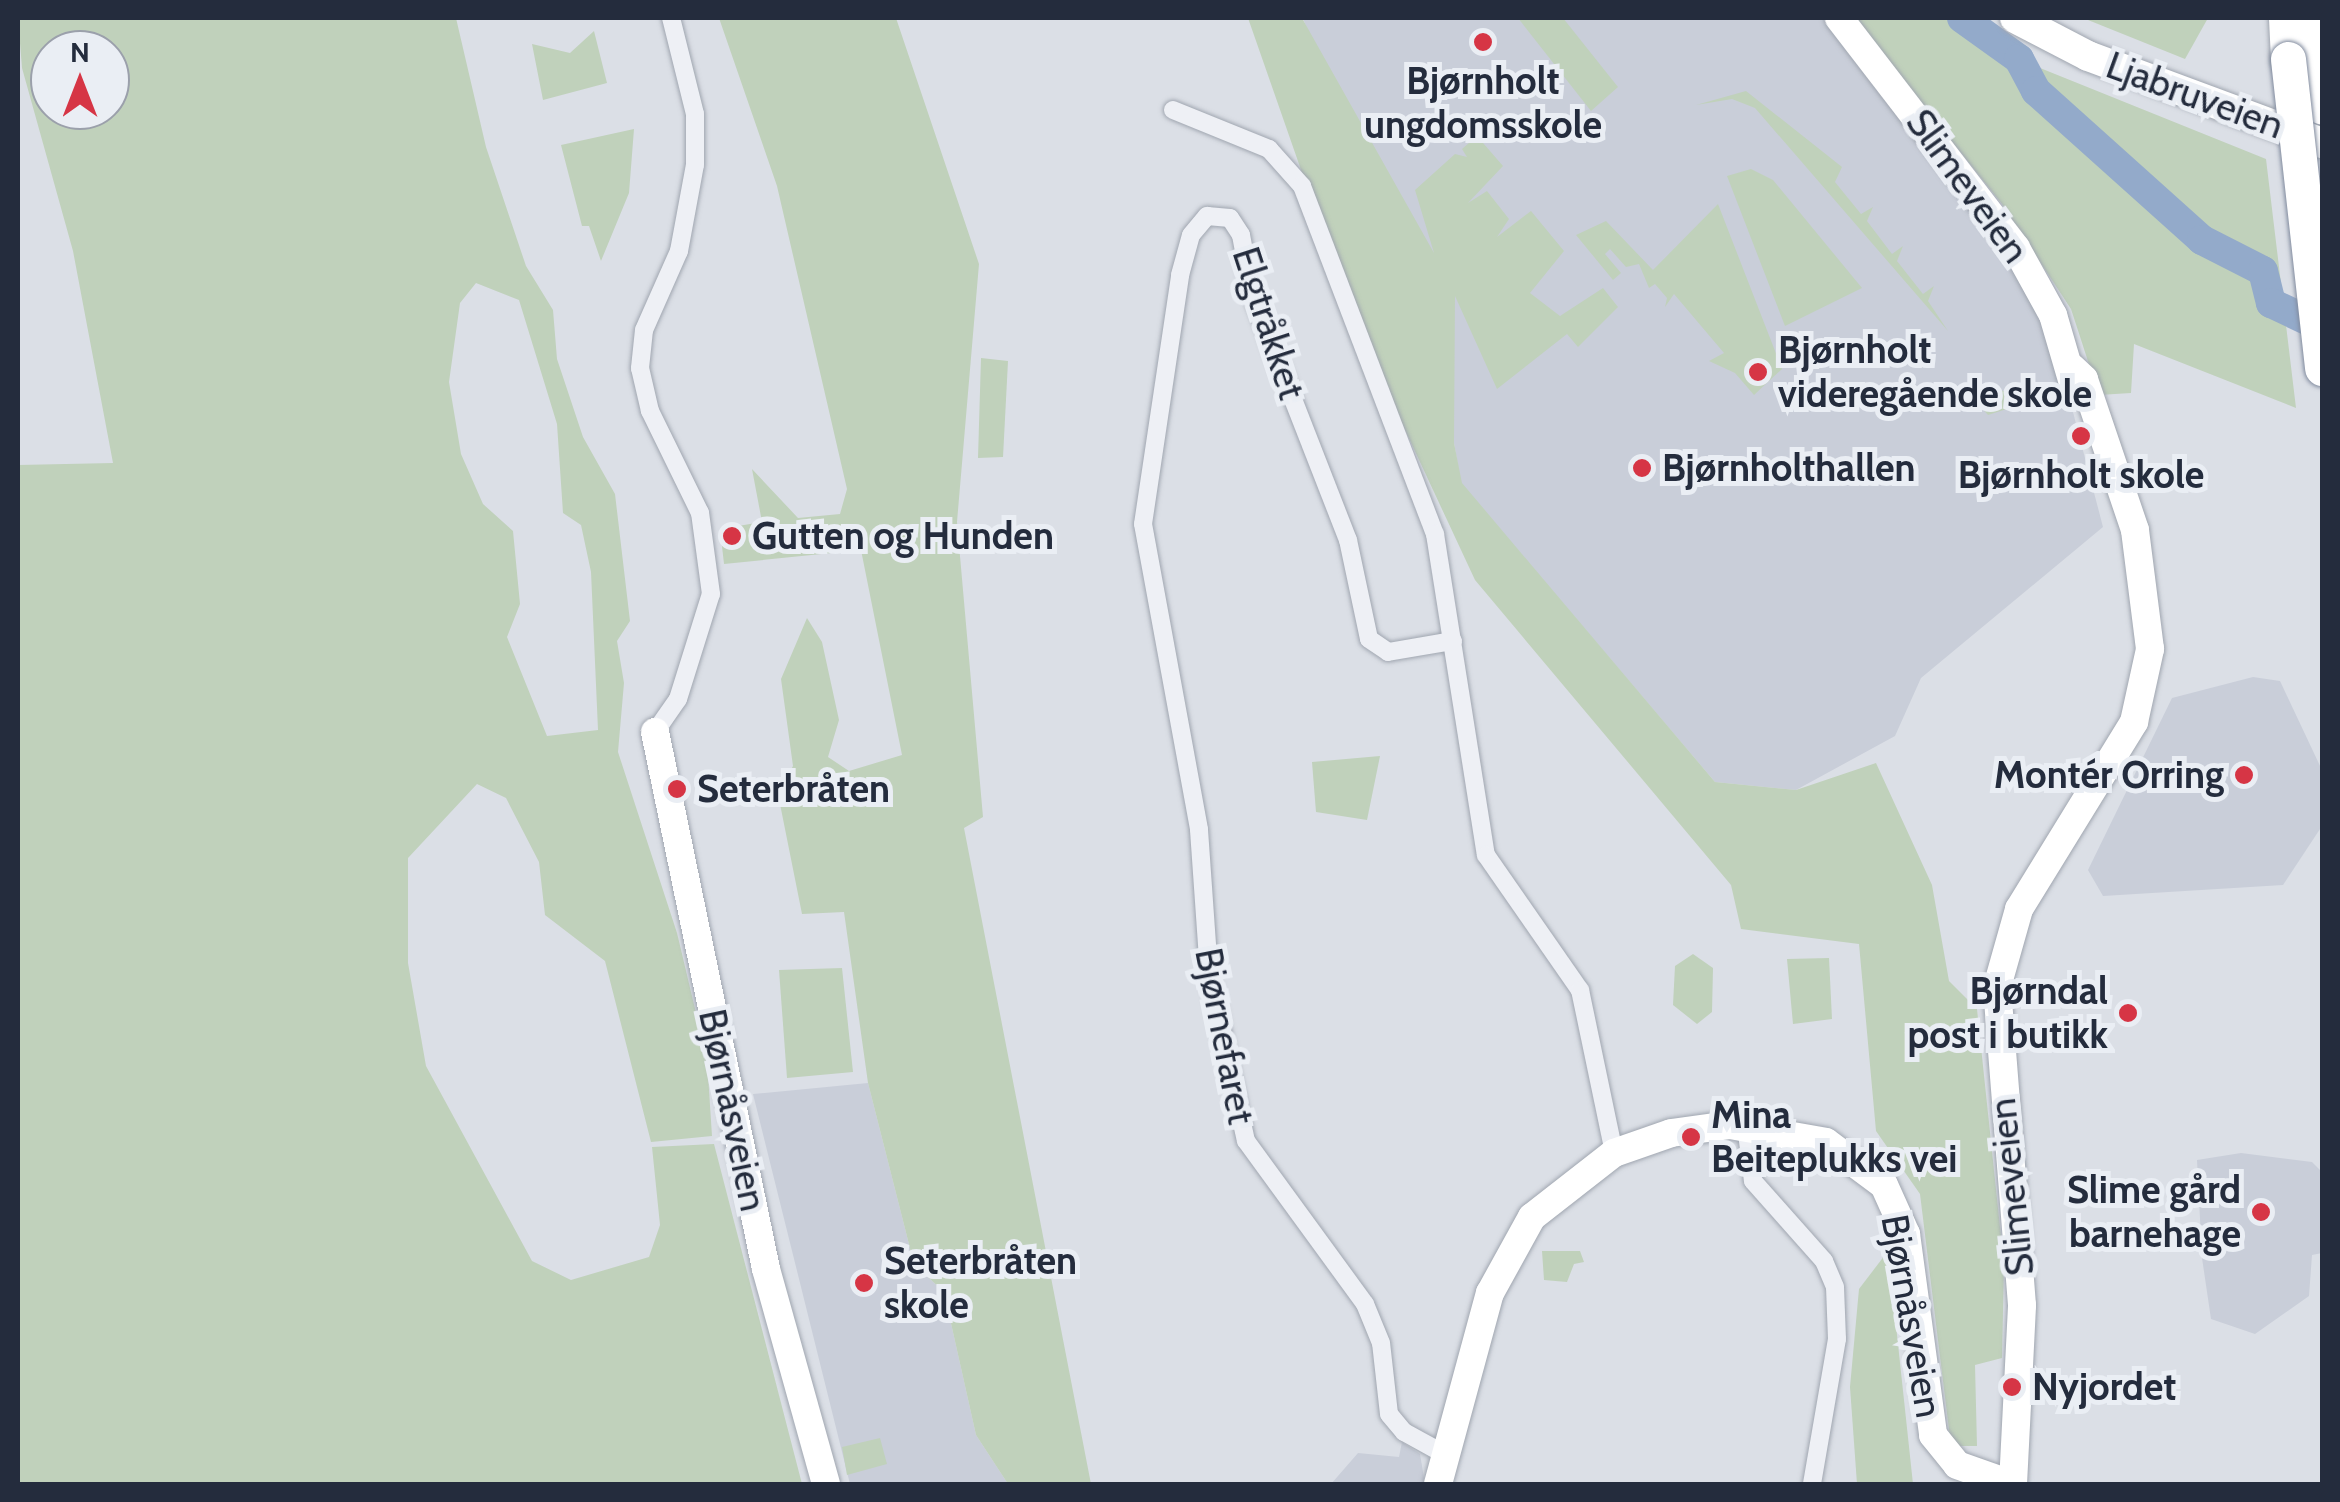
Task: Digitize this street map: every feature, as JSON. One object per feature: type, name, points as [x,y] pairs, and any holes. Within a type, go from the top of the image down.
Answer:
[{"type":"highway","points":[[2286,18],[2322,107]]},
{"type":"highway","points":[[2313,18],[2303,60],[2322,368]]},
{"type":"main road","name":"Ljabruveien","points":[[2016,18],[2088,56],[2322,142]]},
{"type":"street","points":[[655,732],[674,707],[712,594],[700,513],[650,411],[640,368],[648,318],[679,251],[695,165],[696,114],[671,18]]},
{"type":"street","name":"Slimeveien","points":[[1838,18],[1998,221],[2044,297],[2141,569],[2151,626],[2143,698],[2112,765],[2019,910],[1997,986],[2022,1305],[2012,1484]]},
{"type":"street","name":"Elgtråkket","points":[[1174,110],[1269,149],[1302,186],[1435,534],[1486,855],[1580,990],[1614,1153]]},
{"type":"street","name":"Elgtråkket","points":[[1154,610],[1144,512],[1176,292],[1196,225],[1218,214],[1241,235],[1252,294],[1348,540],[1369,638],[1388,652],[1453,640]]},
{"type":"street","name":"Bjørnefaret","points":[[1154,610],[1180,700],[1207,890],[1206,958],[1238,1120],[1259,1162],[1365,1304],[1381,1344],[1389,1414],[1404,1432],[1446,1455]]},
{"type":"street","name":"Bjørnåsveien","points":[[655,732],[762,1253],[826,1484]]},
{"type":"street","points":[[1746,1126],[1756,1186],[1824,1261],[1835,1288],[1835,1352],[1812,1484]]},
{"type":"street","name":"Bjørnåsveien","points":[[1438,1484],[1509,1250],[1551,1196],[1614,1153],[1670,1133],[1746,1126],[1841,1148],[1884,1185],[1906,1234],[1932,1435],[1957,1464],[2012,1484]]},
{"type":"shaded area","name":"Bjørnholt videregående skole","points":[[1303,18],[1823,18],[2044,301],[2103,527],[1921,678],[1895,736],[1796,790],[1715,782],[1461,483],[1454,443]]},
{"type":"shaded area","points":[[2253,677],[2280,681],[2321,768],[2322,826],[2283,885],[2103,896],[2088,870],[2172,698]]},
{"type":"shaded area","name":"Seterbråten skole","points":[[868,1083],[914,1264],[944,1292],[976,1435],[1008,1484],[850,1484],[753,1094]]},
{"type":"shaded area","name":"Slime gård barnehage","points":[[2241,1153],[2312,1162],[2322,1172],[2322,1253],[2312,1255],[2309,1296],[2255,1334],[2211,1319],[2202,1258],[2197,1160]]},
{"type":"shaded area","points":[[1402,1442],[1420,1454],[1425,1484],[1331,1484],[1358,1453],[1399,1457]]},
{"type":"green space","points":[[18,18],[456,18],[486,147],[526,266],[553,310],[557,359],[583,437],[615,494],[630,621],[617,641],[624,683],[618,752],[677,933],[707,1059],[712,1136],[651,1142],[605,961],[545,915],[539,862],[506,798],[477,784],[408,858],[408,963],[426,1066],[532,1261],[571,1280],[649,1257],[660,1225],[652,1147],[714,1144],[802,1484],[18,1484],[18,465],[113,463],[73,251],[39,130],[130,130],[130,30],[30,30],[30,97],[22,68]],"holes":[[[476,283],[519,300],[557,424],[563,513],[581,525],[591,572],[598,730],[547,736],[507,637],[520,604],[513,531],[483,504],[461,454],[449,382],[460,303]]]},
{"type":"green space","points":[[719,18],[896,18],[979,264],[957,522],[983,817],[964,828],[1091,1484],[1008,1484],[976,1435],[944,1292],[914,1264],[868,1083],[844,912],[802,914],[778,794],[793,766],[781,679],[807,618],[822,642],[839,720],[828,757],[849,771],[902,755],[861,550],[724,564],[720,529],[762,522],[752,469],[798,518],[840,514],[847,489],[777,186]]},
{"type":"green space","points":[[1248,18],[1302,18],[1434,253],[1415,190],[1455,154],[1467,157],[1462,149],[1477,136],[1503,166],[1468,203],[1487,191],[1509,219],[1497,237],[1531,211],[1564,251],[1530,293],[1560,316],[1603,288],[1618,307],[1578,347],[1567,334],[1497,389],[1455,296],[1454,443],[1462,483],[1715,782],[1796,790],[1876,763],[1932,885],[1949,981],[1977,1009],[2004,1265],[2002,1358],[1975,1365],[1977,1446],[1951,1446],[1920,1194],[1876,1131],[1859,944],[1741,929],[1731,885],[1475,580],[1352,316]]},
{"type":"green space","points":[[1518,18],[1563,18],[1618,87],[1591,111]]},
{"type":"green space","points":[[1853,18],[1973,18],[2015,58],[2266,159],[2296,408],[2134,344],[2131,393],[2099,395],[2071,309],[2002,204]]},
{"type":"green space","points":[[2083,18],[2208,18],[2185,59]]},
{"type":"green space","points":[[594,31],[607,83],[543,100],[532,44],[570,53]]},
{"type":"green space","points":[[1746,91],[1842,167],[1835,182],[1861,214],[1873,207],[1867,221],[1892,254],[1903,246],[1897,261],[1923,294],[1934,286],[1928,301],[1948,331],[1755,108],[1732,99],[1696,105]]},
{"type":"green space","points":[[634,129],[629,193],[601,261],[589,226],[582,226],[561,145]]},
{"type":"green space","points":[[1751,169],[1773,180],[1862,288],[1785,326],[1727,176]]},
{"type":"green space","points":[[1718,204],[1782,369],[1754,395],[1735,373],[1709,361],[1724,353],[1674,294],[1665,307],[1667,298],[1655,284],[1649,288],[1639,264],[1626,267],[1610,249],[1605,254],[1621,273],[1613,280],[1576,235],[1606,221],[1653,270]]},
{"type":"green space","points":[[981,358],[1008,361],[1003,457],[978,458]]},
{"type":"green space","points":[[1964,388],[2041,398],[1988,415]]},
{"type":"green space","points":[[1380,756],[1367,820],[1316,812],[1312,762]]},
{"type":"green space","points":[[1693,954],[1713,968],[1712,1012],[1697,1024],[1673,1005],[1675,966]]},
{"type":"green space","points":[[1829,958],[1832,1019],[1793,1024],[1787,959]]},
{"type":"green space","points":[[842,968],[853,1072],[787,1078],[779,970]]},
{"type":"green space","points":[[1542,1251],[1580,1251],[1584,1262],[1574,1264],[1567,1282],[1544,1280]]},
{"type":"green space","points":[[1888,1251],[1913,1484],[1857,1484],[1850,1387],[1859,1289]]},
{"type":"green space","points":[[880,1438],[887,1464],[847,1475],[842,1447]]},
{"type":"waterway","points":[[1962,18],[2019,59],[2036,91],[2202,240],[2263,271],[2271,303],[2322,327]]},
{"type":"place","name":"Bjørnholt ungdomsskole","points":[[1483,42]]},
{"type":"place","name":"Bjørnholt videregående skole","points":[[1758,372]]},
{"type":"place","name":"Bjørnholt skole","points":[[2081,436]]},
{"type":"place","name":"Bjørnholthallen","points":[[1642,468]]},
{"type":"place","name":"Gutten og Hunden","points":[[732,536]]},
{"type":"place","name":"Montér Orring","points":[[2244,775]]},
{"type":"place","name":"Seterbråten","points":[[677,789]]},
{"type":"place","name":"Bjørndal post i butikk","points":[[2128,1013]]},
{"type":"place","name":"Mina Beiteplukks vei","points":[[1691,1137]]},
{"type":"place","name":"Slime gård barnehage","points":[[2261,1212]]},
{"type":"place","name":"Seterbråten skole","points":[[864,1283]]},
{"type":"place","name":"Nyjordet","points":[[2012,1387]]}]
